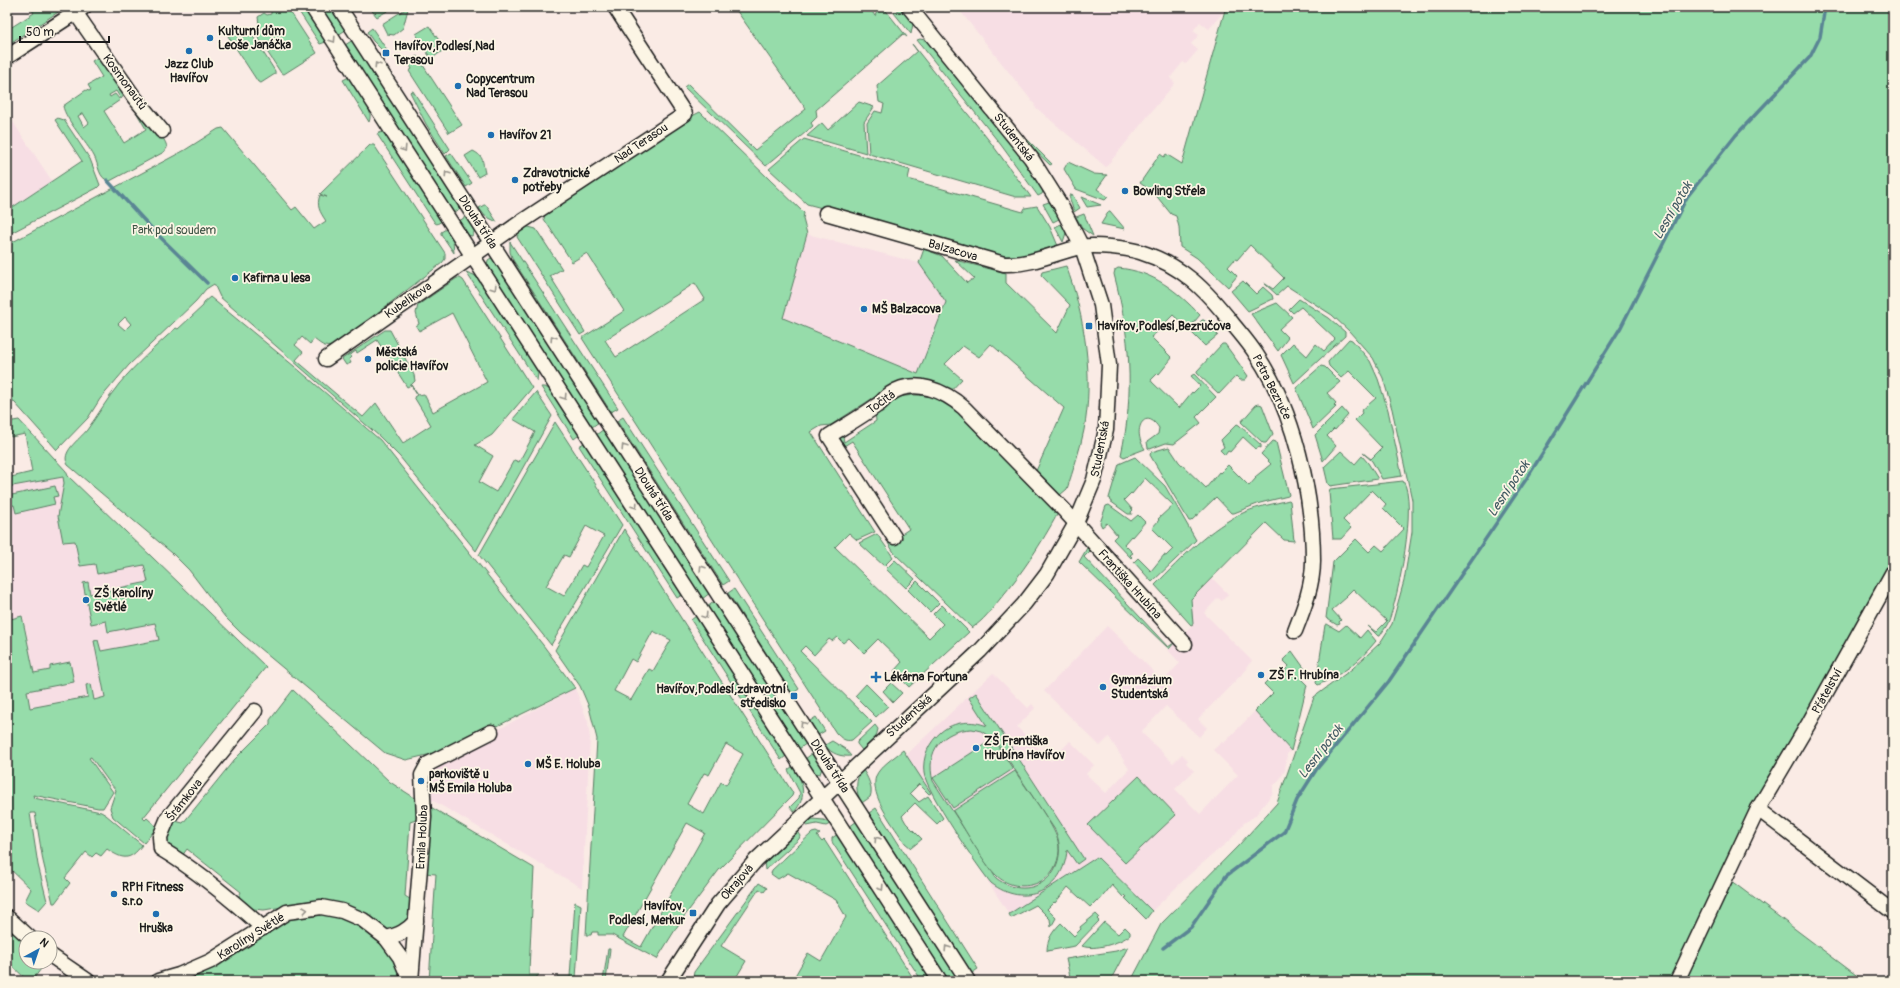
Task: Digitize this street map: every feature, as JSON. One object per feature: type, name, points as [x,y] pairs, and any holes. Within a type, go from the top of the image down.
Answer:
[{"type":"street","name":"Dlouhá třída","points":[[312,7],[940,981]]},
{"type":"street","name":"Dlouhá třída","points":[[339,7],[968,981]]},
{"type":"street","name":"Nad Terasou","points":[[491,242],[684,114],[615,7]]},
{"type":"street","name":"Studentská","points":[[822,797],[974,656],[1008,622],[1047,574],[1076,523],[1094,480],[1106,430],[1109,365],[1101,305],[1082,247],[1060,204],[1031,158],[909,7]]},
{"type":"street","name":"Kosmonautů","points":[[7,57],[80,10],[134,96],[162,131]]},
{"type":"street","name":"Balzacova","points":[[826,213],[1004,264],[1027,263],[1082,247]]},
{"type":"street","name":"Kubelíkova","points":[[326,359],[491,242]]},
{"type":"street","name":"Petra Bezruče","points":[[1082,247],[1102,247],[1139,252],[1166,262],[1195,281],[1226,315],[1256,353],[1269,376],[1290,421],[1299,453],[1309,506],[1314,562],[1308,598],[1296,631]]},
{"type":"street","name":"Točitá","points":[[894,537],[829,436],[878,405],[890,393],[910,387],[923,387],[937,390],[951,396],[1076,523]]},
{"type":"street","name":"Františka Hrubína","points":[[1076,523],[1185,644]]},
{"type":"street","name":"Přátelství","points":[[1677,981],[1758,809],[1809,723],[1893,572]]},
{"type":"street","name":"Šrámkova","points":[[255,711],[168,818],[160,837],[161,849],[176,858],[236,904],[263,928]]},
{"type":"street","name":"Emila Holuba","points":[[410,981],[424,817],[422,775],[428,764],[491,732]]},
{"type":"street","name":"Okrajová","points":[[668,981],[718,904],[756,860],[822,797]]},
{"type":"street","points":[[1758,809],[1893,912]]},
{"type":"street","name":"Karolíny Světlé","points":[[158,981],[179,975],[211,960],[287,912],[321,908],[342,911],[363,920],[386,938],[400,957],[410,981]]},
{"type":"street","points":[[7,917],[21,930]]},
{"type":"street","points":[[386,938],[398,935],[408,930],[416,921]]},
{"type":"street","points":[[58,960],[88,981]]},
{"type":"shaded area","points":[[957,7],[1221,7],[1225,10],[1209,29],[1200,22],[1193,31],[1199,35],[1191,44],[1198,50],[1186,64],[1183,62],[1170,78],[1175,83],[1106,167],[1034,106],[1035,105]]},
{"type":"shaded area","points":[[7,113],[52,181],[7,211]]},
{"type":"shaded area","name":"MŠ Balzacova","points":[[807,234],[919,263],[946,302],[918,374],[783,318]]},
{"type":"shaded area","name":"ZŠ Karolíny Světlé","points":[[63,477],[163,584],[172,656],[113,695],[27,712],[27,691],[34,673],[23,616],[7,619],[7,487]]},
{"type":"shaded area","name":"ZŠ Františka Hrubína Havířov","points":[[1212,578],[1228,594],[1222,601],[1218,598],[1204,613],[1252,661],[1246,667],[1248,668],[1198,719],[1207,728],[1199,737],[1166,706],[1141,732],[1173,763],[1182,754],[1188,760],[1186,763],[1194,771],[1175,789],[1200,814],[1238,775],[1213,750],[1222,742],[1224,743],[1255,711],[1291,751],[1287,754],[1285,770],[1279,781],[1273,786],[1273,793],[1255,816],[1244,823],[1231,839],[1191,873],[1152,911],[1097,857],[1009,914],[906,755],[993,673],[1028,708],[1032,704],[1035,708],[1017,727],[1051,761],[1070,741],[1094,765],[1086,774],[1106,793],[1129,769],[1109,737],[1100,746],[1044,691],[1107,626],[1150,668],[1162,682],[1180,663],[1168,650],[1193,624],[1191,600]]},
{"type":"shaded area","points":[[575,688],[588,722],[590,739],[582,888],[432,800],[432,768],[438,762]]},
{"type":"green space","points":[[30,7],[66,7],[7,45],[7,30],[34,13]]},
{"type":"green space","points":[[273,7],[279,9],[287,7],[317,53],[284,74],[281,73],[255,33],[259,24],[258,17],[264,13],[267,15],[271,14],[271,9]]},
{"type":"green space","points":[[296,7],[304,8],[326,42],[320,44]]},
{"type":"green space","points":[[321,7],[332,7],[347,29],[338,35]]},
{"type":"green space","points":[[369,7],[394,7],[377,17]]},
{"type":"green space","points":[[734,7],[869,7],[875,16],[879,7],[883,7],[907,37],[903,34],[816,110],[817,117],[811,123],[813,126],[766,166],[684,87],[688,84],[755,150],[806,109]]},
{"type":"green space","points":[[901,7],[913,24],[911,34],[894,13]]},
{"type":"green space","points":[[1221,7],[1893,7],[1893,566],[1674,981],[1131,981],[1161,924],[1239,845],[1277,803],[1314,697],[1352,669],[1380,643],[1392,624],[1404,581],[1412,532],[1412,500],[1392,409],[1383,378],[1373,358],[1349,331],[1332,315],[1287,286],[1277,295],[1264,283],[1273,289],[1284,278],[1250,245],[1237,260],[1235,259],[1228,267],[1237,276],[1228,287],[1197,258],[1180,247],[1179,227],[1176,216],[1171,214],[1154,193],[1140,183],[1160,154],[1164,157],[1166,154],[1182,164],[1225,10]]},
{"type":"green space","points":[[407,8],[403,28],[394,35],[387,34],[382,24]]},
{"type":"green space","points":[[429,26],[445,49],[431,59],[416,34]]},
{"type":"green space","points":[[372,28],[387,50],[384,52],[373,41],[367,32]]},
{"type":"green space","points":[[237,30],[244,36],[252,35],[275,71],[275,74],[261,83],[258,82],[228,36]]},
{"type":"green space","points":[[920,39],[930,43],[1010,142],[1041,186],[1043,191],[1042,194],[1038,196],[1001,145],[917,40]]},
{"type":"green space","points":[[353,40],[462,208],[453,213],[345,45]]},
{"type":"green space","points":[[912,44],[991,143],[1031,197],[1016,197],[869,154],[867,123],[875,111],[882,113],[884,104],[879,102],[877,86],[917,51]]},
{"type":"green space","points":[[100,56],[125,94],[121,99],[116,91],[109,95],[110,97],[115,94],[120,100],[104,111],[124,143],[146,129],[132,105],[158,131],[166,143],[167,148],[164,152],[110,181],[103,178],[101,175],[94,156],[72,124],[63,106],[86,90],[91,90],[88,85],[102,77],[92,61]],"holes":[[[83,113],[89,123],[84,127],[78,116]]]},
{"type":"green space","points":[[417,56],[462,125],[449,133],[409,71],[412,69],[408,62]]},
{"type":"green space","points":[[349,77],[367,104],[370,116],[369,122],[343,80]]},
{"type":"green space","points":[[413,91],[450,149],[445,154],[426,124],[410,92]]},
{"type":"green space","points":[[859,102],[874,107],[864,122],[866,153],[807,136],[822,123],[828,130]]},
{"type":"green space","points":[[700,112],[804,213],[803,219],[807,234],[783,318],[918,374],[946,302],[919,263],[924,249],[942,256],[967,283],[975,279],[955,260],[1006,273],[1006,283],[1057,333],[1070,305],[1041,275],[1042,272],[1066,266],[1073,285],[1083,326],[1086,347],[1088,368],[1087,410],[1084,430],[1074,467],[1067,489],[1060,495],[1036,471],[1064,408],[991,344],[979,357],[963,346],[945,364],[962,379],[949,393],[887,389],[831,425],[821,426],[811,432],[875,532],[857,540],[849,533],[835,547],[929,638],[943,624],[933,614],[942,605],[969,632],[909,687],[894,671],[902,662],[878,639],[864,653],[849,638],[843,643],[837,637],[832,641],[829,639],[814,655],[805,646],[800,651],[872,722],[852,740],[845,740],[836,733],[582,338],[624,311],[587,253],[572,262],[544,219],[545,213],[682,121]],"holes":[[[695,283],[705,299],[616,357],[605,340]]]},
{"type":"green space","points":[[58,118],[64,120],[90,159],[100,185],[97,188],[7,235],[7,211],[82,161],[55,120]]},
{"type":"green space","name":"Park pod soudem","points":[[223,128],[292,210],[296,207],[314,229],[326,221],[320,212],[318,202],[320,195],[327,197],[320,194],[370,145],[374,145],[445,253],[445,259],[442,263],[337,344],[325,346],[314,339],[310,344],[302,337],[295,345],[303,352],[296,360],[363,417],[376,403],[403,443],[431,425],[414,397],[417,395],[411,385],[418,395],[424,394],[433,412],[487,382],[452,313],[419,331],[416,326],[419,324],[416,313],[418,305],[457,278],[460,278],[463,280],[532,388],[492,435],[475,445],[493,456],[479,482],[496,492],[514,460],[519,462],[535,432],[513,419],[536,392],[552,416],[476,551],[400,457],[380,437],[220,297],[214,284],[206,289],[196,301],[129,365],[100,399],[88,418],[57,450],[7,394],[7,245],[185,150],[218,129]],"holes":[[[125,317],[131,324],[125,330],[118,324]]]},
{"type":"green space","points":[[382,132],[442,221],[437,224],[435,223],[377,134]]},
{"type":"green space","points":[[804,139],[910,170],[908,179],[1023,212],[1025,208],[1037,206],[1050,227],[1058,246],[1031,254],[1003,256],[807,204],[769,169]]},
{"type":"green space","points":[[1027,139],[1052,164],[1050,165],[1027,143]]},
{"type":"green space","points":[[473,151],[480,155],[485,173],[478,177],[465,156]]},
{"type":"green space","points":[[451,153],[472,183],[466,187],[446,156]]},
{"type":"green space","points":[[1068,162],[1094,174],[1107,175],[1097,189],[1108,197],[1105,200],[1076,189],[1064,169]]},
{"type":"green space","points":[[1072,194],[1080,208],[1074,212],[1069,196]]},
{"type":"green space","points":[[1082,197],[1101,205],[1087,207]]},
{"type":"green space","points":[[1049,202],[1061,218],[1053,222],[1043,204]]},
{"type":"green space","points":[[486,205],[497,222],[485,216],[479,208]]},
{"type":"green space","points":[[1110,211],[1125,229],[1101,224]]},
{"type":"green space","points":[[1084,214],[1093,236],[1083,229],[1076,217]]},
{"type":"green space","points":[[467,216],[475,230],[472,236],[467,235],[459,221]]},
{"type":"green space","points":[[1063,223],[1066,233],[1063,242],[1055,227]]},
{"type":"green space","points":[[525,226],[536,229],[562,269],[550,276],[585,332],[580,335],[517,237],[518,235],[516,232]]},
{"type":"green space","points":[[446,229],[453,240],[454,253],[441,234],[441,232]]},
{"type":"green space","points":[[510,242],[618,408],[611,412],[513,260],[510,252]]},
{"type":"green space","points":[[491,258],[494,259],[599,422],[592,427],[487,265],[488,260]]},
{"type":"green space","points":[[1118,268],[1142,273],[1164,284],[1173,290],[1200,315],[1190,327],[1188,325],[1186,327],[1173,315],[1166,322],[1167,324],[1151,337],[1172,358],[1159,374],[1158,373],[1151,380],[1152,382],[1179,408],[1192,392],[1193,393],[1200,386],[1191,376],[1194,374],[1216,397],[1196,417],[1201,423],[1174,444],[1166,443],[1150,449],[1148,448],[1147,442],[1158,434],[1159,428],[1149,419],[1145,420],[1140,428],[1139,435],[1145,449],[1124,457],[1121,455],[1128,409],[1129,364],[1124,319],[1114,274],[1115,270]]},
{"type":"green space","points":[[466,272],[474,275],[480,281],[536,367],[538,373],[537,381]]},
{"type":"green space","points":[[1243,281],[1256,294],[1263,287],[1272,295],[1273,299],[1248,311],[1231,291]]},
{"type":"green space","points":[[210,297],[300,371],[380,440],[543,645],[575,688],[434,757],[427,755],[406,760],[385,753],[241,633],[225,617],[189,570],[172,553],[68,465],[66,455],[68,451],[87,430],[119,384],[146,355],[176,328],[178,329],[203,306],[204,302]]},
{"type":"green space","points":[[1299,299],[1329,318],[1345,332],[1345,336],[1294,383],[1281,355],[1293,343],[1307,356],[1316,344],[1324,351],[1335,339],[1301,307],[1293,313],[1289,309]]},
{"type":"green space","points":[[1277,303],[1292,317],[1279,329],[1288,338],[1278,351],[1251,314]]},
{"type":"green space","points":[[1202,320],[1204,320],[1218,335],[1205,346],[1191,332]]},
{"type":"green space","points":[[385,330],[390,330],[414,375],[415,381],[407,387],[377,340],[357,353],[356,351],[350,355],[351,357],[349,359],[351,363],[346,365],[342,359]]},
{"type":"green space","points":[[1349,339],[1352,340],[1370,361],[1378,379],[1388,410],[1402,476],[1382,479],[1372,461],[1363,453],[1371,459],[1382,448],[1355,420],[1362,413],[1361,411],[1376,398],[1349,371],[1341,378],[1329,366],[1328,362]]},
{"type":"green space","points":[[1222,344],[1225,344],[1248,376],[1245,380],[1240,380],[1236,376],[1219,394],[1197,373],[1197,371]]},
{"type":"green space","points":[[1321,366],[1325,367],[1340,382],[1327,393],[1336,403],[1334,405],[1336,407],[1313,429],[1296,388]]},
{"type":"green space","points":[[541,387],[549,389],[579,435],[574,439]]},
{"type":"green space","points":[[914,395],[934,398],[953,408],[1058,513],[1038,547],[1016,579],[987,615],[972,628],[895,554],[888,543],[909,529],[852,441],[844,446],[836,438],[842,431],[844,442],[876,421],[875,410],[898,397]]},
{"type":"green space","points":[[1256,405],[1262,405],[1273,434],[1266,443],[1263,443],[1241,422]]},
{"type":"green space","points":[[1342,408],[1348,415],[1335,430],[1334,429],[1327,436],[1336,446],[1323,461],[1315,435]]},
{"type":"green space","points":[[623,417],[729,581],[723,585],[617,421]]},
{"type":"green space","points":[[19,420],[66,471],[68,476],[266,667],[143,818],[145,820],[147,818],[157,827],[144,843],[113,817],[110,808],[116,790],[91,757],[89,758],[113,792],[103,808],[33,795],[34,798],[101,812],[142,845],[134,854],[126,857],[122,857],[107,849],[101,856],[96,853],[92,857],[86,852],[65,878],[70,883],[55,903],[53,903],[43,861],[35,813],[30,813],[38,865],[47,901],[39,910],[25,901],[31,889],[7,866],[7,620],[22,616],[34,673],[50,670],[50,666],[70,662],[74,682],[27,691],[30,708],[88,697],[86,685],[91,684],[94,700],[105,697],[94,641],[98,640],[101,651],[159,640],[155,623],[108,632],[106,621],[91,624],[83,583],[88,582],[90,594],[148,582],[144,565],[97,574],[95,564],[80,566],[75,541],[63,542],[58,516],[64,483],[63,477],[7,487],[7,478],[32,472],[25,434],[11,437],[11,433],[7,433],[7,422]]},
{"type":"green space","points":[[555,422],[622,525],[551,645],[479,555]],"holes":[[[586,526],[604,536],[586,567],[582,565],[564,596],[546,586],[564,555],[569,557]]]},
{"type":"green space","points":[[1237,424],[1261,445],[1261,448],[1259,447],[1256,449],[1243,437],[1230,452],[1228,451],[1225,455],[1220,450],[1224,447],[1221,440]]},
{"type":"green space","points":[[604,429],[710,593],[702,599],[596,435]]},
{"type":"green space","points":[[1273,441],[1276,442],[1288,496],[1260,503],[1234,513],[1231,513],[1216,497],[1191,521],[1189,521],[1150,455],[1151,452],[1169,447],[1179,462],[1206,488],[1219,472],[1220,473],[1228,465],[1249,486],[1256,478],[1255,477],[1271,464],[1261,454]]},
{"type":"green space","points":[[584,443],[682,595],[677,598],[579,446]]},
{"type":"green space","points":[[1341,451],[1355,464],[1362,456],[1378,479],[1330,486],[1328,484],[1324,467]]},
{"type":"green space","points":[[1135,457],[1165,486],[1196,540],[1152,582],[1134,562],[1138,558],[1151,571],[1164,555],[1166,556],[1173,549],[1152,528],[1159,520],[1158,519],[1173,505],[1145,478],[1132,494],[1131,493],[1124,500],[1133,510],[1131,512],[1132,514],[1128,514],[1110,501],[1109,498],[1119,464]]},
{"type":"green space","points":[[1403,481],[1407,492],[1408,508],[1405,550],[1397,594],[1388,623],[1380,636],[1378,636],[1368,626],[1376,632],[1387,621],[1353,589],[1346,596],[1347,597],[1332,610],[1341,620],[1339,622],[1340,624],[1337,625],[1326,618],[1333,562],[1356,539],[1369,552],[1376,545],[1383,551],[1404,529],[1383,508],[1386,504],[1372,490],[1343,520],[1351,528],[1341,539],[1333,539],[1330,489]]},
{"type":"green space","points":[[55,486],[58,496],[53,497],[55,504],[16,513],[14,505],[7,506],[7,496]]},
{"type":"green space","points":[[1289,500],[1294,541],[1284,540],[1266,523],[1191,599],[1193,624],[1191,625],[1155,585],[1197,544],[1220,526],[1250,510]]},
{"type":"green space","points":[[1109,505],[1131,521],[1138,515],[1145,522],[1124,544],[1133,553],[1130,555],[1132,557],[1131,558],[1113,539],[1117,535],[1107,523],[1102,527],[1100,523],[1106,506]]},
{"type":"green space","points":[[624,529],[793,793],[792,796],[719,870],[680,922],[657,959],[612,935],[598,935],[598,932],[592,932],[591,935],[586,935],[597,739],[589,707],[580,686],[555,650]],"holes":[[[653,631],[671,640],[653,671],[649,669],[631,700],[614,691],[631,659],[636,662]],[[726,744],[743,754],[726,785],[721,782],[704,814],[687,804],[704,773],[709,775]],[[687,823],[705,833],[641,947],[623,937]]]},
{"type":"green space","points":[[877,534],[893,557],[884,566],[859,543]]},
{"type":"green space","points":[[1087,548],[1091,550],[1084,557],[1168,647],[1174,643],[1169,649],[1079,562]]},
{"type":"green space","points":[[895,560],[915,579],[906,588],[886,569]]},
{"type":"green space","points":[[917,581],[939,603],[930,612],[908,590]]},
{"type":"green space","points":[[734,589],[799,689],[792,694],[728,593]]},
{"type":"green space","points":[[715,601],[807,743],[799,749],[707,607]]},
{"type":"green space","points":[[696,616],[786,756],[781,760],[691,620]]},
{"type":"green space","points":[[1327,624],[1339,631],[1346,625],[1360,638],[1367,630],[1376,641],[1350,667],[1318,685],[1316,683],[1325,625]]},
{"type":"green space","points":[[1292,651],[1307,672],[1301,679],[1307,685],[1291,751],[1255,711],[1273,693],[1264,684],[1270,678],[1274,681],[1289,666],[1283,660]]},
{"type":"green space","points":[[891,683],[902,693],[893,702],[883,691]]},
{"type":"green space","points":[[866,684],[888,706],[876,717],[855,696]]},
{"type":"green space","points":[[293,690],[390,782],[421,802],[422,818],[410,822],[405,896],[416,903],[409,922],[390,931],[301,904],[264,910],[253,909],[238,898],[241,892],[187,849],[182,856],[169,844],[167,837],[171,820],[183,823],[234,760],[270,724],[270,720]]},
{"type":"green space","points":[[976,693],[1084,859],[1077,864],[1067,850],[1064,864],[1058,876],[1050,885],[1040,892],[1029,895],[1016,895],[1004,891],[991,883],[942,811],[927,782],[924,773],[925,756],[933,740],[941,732],[946,728],[957,724],[969,722],[987,726],[969,698]],"holes":[[[972,729],[981,731],[993,739],[933,778],[953,808],[1013,769],[995,740],[1055,830],[1059,845],[1058,859],[1054,871],[1046,880],[1035,886],[1023,888],[1010,886],[996,878],[933,781],[931,770],[932,760],[938,744],[952,733],[961,730]]]},
{"type":"green space","points":[[816,717],[825,731],[818,735],[810,721]]},
{"type":"green space","points":[[875,725],[878,729],[876,737],[862,750],[857,742]]},
{"type":"green space","points":[[832,741],[845,749],[851,756],[844,756],[830,751],[825,745]]},
{"type":"green space","points":[[903,750],[931,793],[929,794],[919,784],[910,793],[919,802],[928,796],[943,818],[937,824],[915,803],[902,816],[906,823],[922,839],[911,848],[905,843],[884,811],[876,793],[875,784],[878,772]]},
{"type":"green space","points":[[813,753],[822,768],[820,774],[815,773],[805,759]]},
{"type":"green space","points":[[793,766],[799,777],[802,789],[801,801],[794,812],[790,807],[799,798],[800,793],[788,770]]},
{"type":"green space","points":[[862,769],[871,786],[871,794],[870,797],[862,803],[858,795],[857,782]]},
{"type":"green space","points":[[1015,771],[1051,825],[1059,846],[1056,865],[1047,877],[1035,884],[1022,886],[1009,883],[997,876],[980,854],[953,811]]},
{"type":"green space","points":[[1139,776],[1176,815],[1125,863],[1088,825]]},
{"type":"green space","points":[[429,806],[534,868],[529,975],[539,975],[537,976],[537,981],[429,981],[436,874],[424,873]]},
{"type":"green space","points":[[876,808],[978,969],[972,973],[869,813]]},
{"type":"green space","points":[[812,819],[824,820],[830,824],[826,826],[817,824],[807,826],[804,823]]},
{"type":"green space","points":[[857,821],[960,981],[949,981],[849,827]]},
{"type":"green space","points":[[796,830],[800,836],[799,839],[765,870],[764,862]]},
{"type":"green space","points":[[816,832],[820,834],[817,836],[822,842],[824,840],[825,841],[915,981],[792,981],[808,953],[821,961],[846,917],[836,900],[788,873],[778,879],[771,874],[772,870],[812,833]]},
{"type":"green space","points":[[838,834],[932,981],[922,981],[832,842],[832,838]]},
{"type":"green space","points":[[1097,857],[1152,911],[1146,919],[1125,898],[1127,897],[1125,895],[1123,897],[1112,885],[1099,901],[1097,900],[1090,907],[1068,887],[1055,903],[1054,902],[1047,909],[1056,918],[1051,927],[1050,919],[1036,905],[1011,918],[1009,914]]},
{"type":"green space","points":[[1730,880],[1864,981],[1677,981]]},
{"type":"green space","points":[[759,883],[767,888],[764,892],[759,889],[721,946],[746,961],[734,981],[696,981],[693,977],[694,972]]},
{"type":"green space","points":[[575,902],[581,905],[576,978],[582,979],[582,981],[558,981],[558,977],[570,977]]},
{"type":"green space","points":[[328,913],[359,923],[389,949],[403,981],[174,981],[290,917]]},
{"type":"green space","points":[[1096,914],[1099,917],[1097,919],[1099,921],[1075,946],[1047,951],[1051,936],[1061,923],[1074,936],[1081,929],[1080,927]]},
{"type":"green space","points":[[1104,922],[1118,934],[1125,927],[1130,932],[1130,935],[1120,941],[1100,947],[1093,948],[1082,946]]},
{"type":"green space","points":[[7,925],[18,934],[18,970],[40,970],[32,981],[28,981],[7,961]]},
{"type":"green space","points":[[1128,947],[1110,981],[1071,981],[1066,959],[1116,951]]},
{"type":"green space","points":[[608,949],[610,949],[606,981],[603,981]]},
{"type":"waterway","name":"Lesní potok","points":[[1163,948],[1191,927],[1226,876],[1284,832],[1297,800],[1316,770],[1389,681],[1527,478],[1621,327],[1687,197],[1736,135],[1810,57],[1820,37],[1825,7]]},
{"type":"waterway","points":[[107,180],[155,232],[207,283]]},
{"type":"place","name":"Kulturní dům Leoše Janáčka","points":[[210,38]]},
{"type":"place","name":"Jazz Club Havířov","points":[[189,51]]},
{"type":"place","name":"Havířov,Podlesí,Nad Terasou","points":[[386,53]]},
{"type":"place","name":"Copycentrum Nad Terasou","points":[[458,86]]},
{"type":"place","name":"Havířov 21","points":[[491,135]]},
{"type":"place","name":"Zdravotnické potřeby","points":[[515,180]]},
{"type":"place","name":"Bowling Střela","points":[[1125,191]]},
{"type":"place","name":"Kafirna u lesa","points":[[235,278]]},
{"type":"place","name":"MŠ Balzacova","points":[[864,309]]},
{"type":"place","name":"Havířov,Podlesí,Bezručova","points":[[1089,326]]},
{"type":"place","name":"Městská policie Havířov","points":[[368,359]]},
{"type":"place","name":"ZŠ Karolíny Světlé","points":[[86,600]]},
{"type":"place","name":"ZŠ F. Hrubína","points":[[1261,675]]},
{"type":"place","name":"Lékárna Fortuna","points":[[876,677]]},
{"type":"place","name":"Gymnázium Studentská","points":[[1103,687]]},
{"type":"place","name":"Havířov,Podlesí,zdravotní středisko","points":[[794,696]]},
{"type":"place","name":"ZŠ Františka Hrubína Havířov","points":[[976,748]]},
{"type":"place","name":"MŠ E. Holuba","points":[[528,764]]},
{"type":"place","name":"parkoviště u MŠ Emila Holuba","points":[[421,781]]},
{"type":"place","name":"RPH Fitness s.r.o","points":[[114,894]]},
{"type":"place","name":"Havířov, Podlesí, Merkur","points":[[693,913]]},
{"type":"place","name":"Hruška","points":[[156,914]]}]
